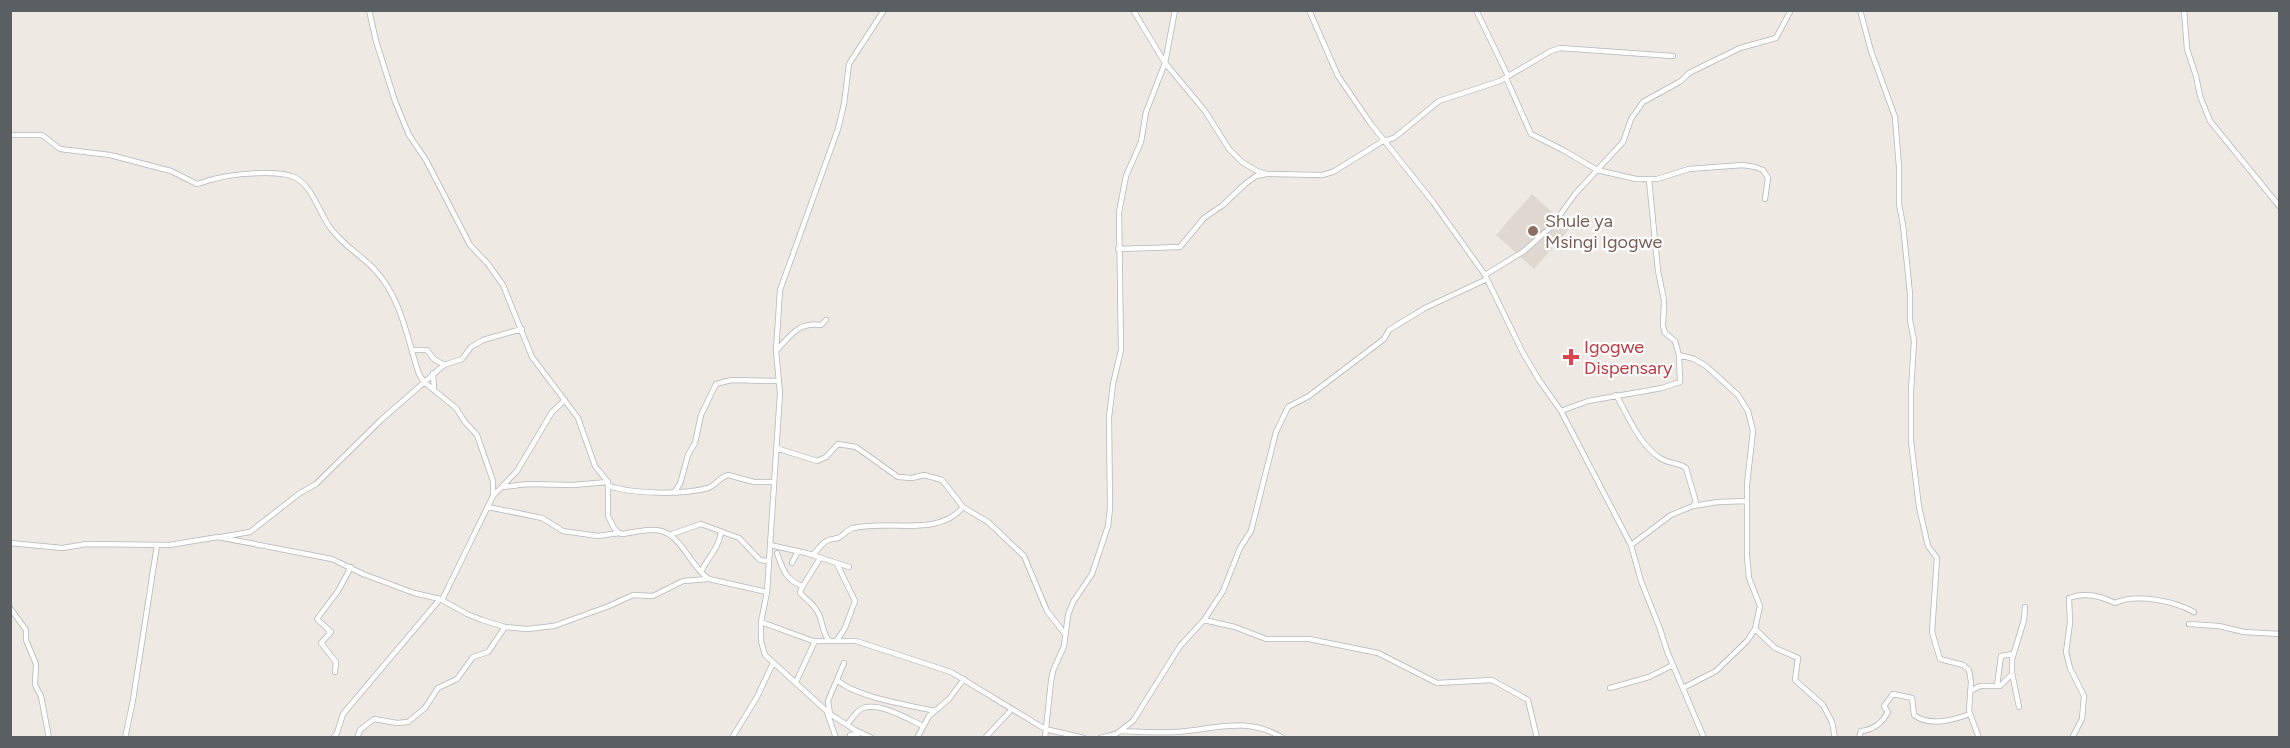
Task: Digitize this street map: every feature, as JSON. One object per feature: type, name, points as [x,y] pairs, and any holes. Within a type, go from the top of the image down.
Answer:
[{"type":"street","points":[[369,10],[395,101],[409,135],[426,160],[470,245],[503,285],[532,357],[578,418],[596,466],[608,484],[608,516],[619,534]]},
{"type":"street","points":[[872,738],[849,727],[828,712],[773,663],[762,647],[761,622],[767,592],[780,393],[776,351],[781,285],[792,261],[804,220],[838,129],[849,64],[884,10]]},
{"type":"street","points":[[1132,10],[1165,63],[1205,111],[1236,157],[1257,171],[1267,174]]},
{"type":"street","points":[[1045,738],[1053,670],[1064,646],[1071,608],[1092,574],[1100,554],[1109,516],[1109,417],[1113,384],[1121,350],[1119,212],[1123,187],[1134,154],[1141,142],[1146,112],[1165,63],[1175,10]]},
{"type":"street","points":[[1309,10],[1338,76],[1383,141],[1433,202],[1486,277],[1523,352],[1539,380],[1562,411],[1631,545],[1641,581],[1704,738]]},
{"type":"street","points":[[1476,10],[1531,134],[1598,170],[1636,180],[1649,180],[1689,169],[1751,166],[1762,170],[1768,178],[1765,200]]},
{"type":"street","points":[[1100,738],[1120,731],[1133,721],[1180,646],[1204,620],[1223,591],[1240,548],[1251,531],[1276,432],[1288,407],[1310,396],[1384,339],[1389,330],[1425,308],[1486,277],[1524,251],[1545,234],[1575,194],[1623,142],[1631,119],[1643,102],[1681,81],[1689,73],[1740,48],[1776,38],[1791,10]]},
{"type":"street","points":[[1860,10],[1871,51],[1894,117],[1899,167],[1899,204],[1904,225],[1910,320],[1914,341],[1911,432],[1914,477],[1928,544],[1937,562],[1932,636],[1941,660],[1964,665],[1969,670],[1970,714],[1979,738]]},
{"type":"street","points":[[2184,10],[2187,49],[2200,96],[2210,121],[2280,207]]},
{"type":"street","points":[[1119,249],[1180,247],[1204,218],[1223,205],[1256,176],[1328,174],[1383,141],[1394,138],[1439,101],[1507,77],[1551,51],[1560,48],[1673,56]]},
{"type":"street","points":[[10,135],[42,135],[60,149],[110,155],[171,171],[197,184],[215,178],[249,175],[276,174],[295,177],[310,192],[336,235],[374,269],[383,281],[399,309],[419,374],[424,382],[456,408],[477,435],[491,470],[493,496]]},
{"type":"street","points":[[1562,411],[1588,401],[1662,388],[1680,382],[1679,355],[1674,339],[1665,333],[1663,326],[1664,300],[1658,271],[1649,180]]},
{"type":"street","points":[[776,351],[793,332],[808,324],[822,325],[826,320]]},
{"type":"street","points":[[10,543],[62,548],[87,544],[157,545],[187,543],[250,532],[300,493],[316,484],[366,434],[444,364],[462,359],[471,347],[483,340],[522,329]]},
{"type":"street","points":[[412,350],[427,350],[434,359],[444,364]]},
{"type":"street","points":[[1679,355],[1694,359],[1706,366],[1738,395],[1748,411],[1753,431],[1747,501],[1747,556],[1749,578],[1760,606],[1755,629],[1747,641],[1722,666],[1683,688]]},
{"type":"street","points":[[433,373],[434,390]]},
{"type":"street","points":[[675,491],[680,484],[688,455],[695,443],[700,415],[716,384],[731,380],[778,381]]},
{"type":"street","points":[[1616,395],[1636,433],[1654,454],[1666,462],[1682,464],[1686,468],[1696,499],[1693,506]]},
{"type":"street","points":[[342,738],[335,735],[343,714],[441,599],[493,496],[504,487],[527,456],[552,412],[565,400]]},
{"type":"street","points":[[776,448],[817,461],[826,457],[838,444],[852,445],[898,477],[912,478],[924,475],[939,479],[963,507],[988,522],[1024,556],[1047,611],[1065,634]]},
{"type":"street","points":[[504,487],[527,484],[608,484],[630,492],[709,488],[726,476],[754,482],[774,482]]},
{"type":"street","points":[[1631,545],[1671,515],[1693,506],[1747,501]]},
{"type":"street","points":[[488,507],[543,518],[563,531],[598,536],[658,530],[672,534],[701,524],[739,538],[760,560],[768,560],[783,548]]},
{"type":"street","points":[[812,555],[825,542],[840,537],[852,529],[878,525],[947,521],[963,507]]},
{"type":"street","points":[[700,572],[708,557],[718,546],[721,532]]},
{"type":"street","points":[[672,534],[700,572],[709,579]]},
{"type":"street","points":[[218,537],[332,558],[414,594],[441,599],[467,615],[505,627],[547,628],[633,595],[653,596],[676,582],[709,579],[767,592]]},
{"type":"street","points":[[770,544],[849,567]]},
{"type":"street","points":[[125,738],[157,545]]},
{"type":"street","points":[[792,563],[798,551]]},
{"type":"street","points":[[777,554],[784,574],[802,586]]},
{"type":"street","points":[[820,558],[800,593],[817,610],[824,634],[829,641]]},
{"type":"street","points":[[837,564],[855,601],[845,628],[837,640]]},
{"type":"street","points":[[335,672],[336,662],[321,643],[331,633],[317,619],[338,591],[351,567]]},
{"type":"street","points":[[2072,738],[2082,719],[2084,696],[2070,668],[2066,652],[2070,623],[2069,598],[2085,595],[2104,598],[2115,603],[2126,598],[2145,598],[2182,606],[2194,612]]},
{"type":"street","points":[[10,608],[26,630],[26,640],[36,664],[35,685],[41,696],[49,738]]},
{"type":"street","points":[[2019,707],[2012,673],[2013,654],[2024,620],[2025,608]]},
{"type":"street","points":[[1204,620],[1235,627],[1266,639],[1309,639],[1378,653],[1437,683],[1492,680],[1528,700],[1537,738]]},
{"type":"street","points":[[761,622],[816,641],[856,641],[869,644],[951,672],[1045,729],[1084,738]]},
{"type":"street","points":[[2189,624],[2215,625],[2244,632],[2280,634]]},
{"type":"street","points":[[357,738],[360,730],[374,719],[402,723],[408,722],[419,714],[438,688],[457,680],[473,657],[488,652],[505,627]]},
{"type":"street","points":[[1755,629],[1775,648],[1798,658],[1795,680],[1822,705],[1832,722],[1835,738]]},
{"type":"street","points":[[796,682],[816,641]]},
{"type":"street","points":[[1997,686],[2001,656],[2013,654]]},
{"type":"street","points":[[732,738],[757,697],[773,663]]},
{"type":"street","points":[[836,738],[828,712],[828,701],[844,663]]},
{"type":"street","points":[[1610,688],[1648,677],[1673,665]]},
{"type":"street","points":[[1970,691],[1980,686],[2000,686],[2012,673]]},
{"type":"street","points":[[917,738],[923,726],[949,699],[964,679]]},
{"type":"street","points":[[837,680],[845,687],[869,695],[935,711]]},
{"type":"street","points":[[1859,738],[1861,732],[1875,727],[1886,716],[1888,712],[1884,705],[1893,694],[1912,698],[1914,715],[1922,719],[1948,721],[1970,714]]},
{"type":"street","points":[[862,733],[849,736],[849,727],[860,711],[866,708],[893,711],[923,726]]},
{"type":"street","points":[[985,738],[1012,709]]},
{"type":"street","points":[[1120,731],[1150,733],[1188,731],[1217,726],[1253,726],[1270,730],[1283,738]]},
{"type":"shaded area","points":[[1532,194],[1570,228],[1534,269],[1496,235]]},
{"type":"place","name":"Shule ya Msingi Igogwe","points":[[1533,231]]},
{"type":"place","name":"Igogwe Dispensary","points":[[1571,357]]}]
